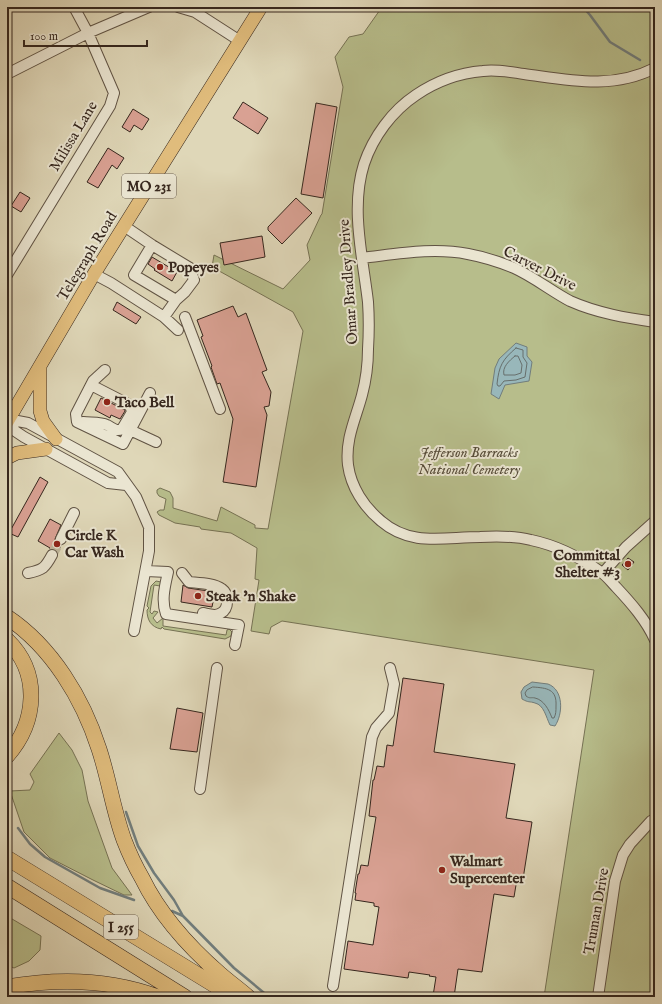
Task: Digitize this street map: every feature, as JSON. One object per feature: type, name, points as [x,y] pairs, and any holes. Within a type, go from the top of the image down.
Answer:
[{"type":"highway","points":[[7,617],[33,638],[47,653],[63,675],[79,702],[99,750],[124,841],[154,900],[181,935],[199,955],[248,997]]},
{"type":"highway","points":[[7,640],[18,653],[23,662],[30,682],[31,692],[31,704],[27,723],[19,741],[7,756]]},
{"type":"highway","name":"I 255","points":[[7,858],[234,997]]},
{"type":"highway","name":"I 255","points":[[7,886],[185,997]]},
{"type":"highway","points":[[7,987],[38,982],[78,981],[118,986],[158,997]]},
{"type":"main road","name":"Telegraph Road","points":[[7,420],[40,367],[94,274],[261,7]]},
{"type":"main road","points":[[40,367],[40,411],[43,421],[56,438]]},
{"type":"main road","points":[[7,458],[17,453],[46,449]]},
{"type":"street","name":"Milissa Lane","points":[[7,275],[11,260],[110,106],[114,93],[88,33],[74,7]]},
{"type":"street","points":[[7,74],[88,33],[149,7]]},
{"type":"street","points":[[178,7],[195,12],[240,41]]},
{"type":"street","name":"Omar Bradley Drive","points":[[655,68],[633,78],[616,81],[562,79],[507,71],[484,70],[465,73],[446,79],[414,96],[397,110],[380,132],[364,163],[360,180],[358,221],[368,304],[368,351],[363,392],[349,436],[347,456],[351,477],[355,487],[367,507],[387,526],[410,536],[433,540],[460,537],[503,536],[530,539],[557,548],[603,573],[632,603],[655,640]]},
{"type":"street","points":[[124,226],[150,248],[190,268],[194,280],[186,292],[178,298],[164,317]]},
{"type":"street","points":[[150,248],[134,275],[178,298]]},
{"type":"street","name":"Carver Drive","points":[[362,258],[435,250],[466,254],[490,260],[515,269],[569,300],[585,307],[605,314],[655,322]]},
{"type":"street","points":[[94,274],[111,283],[164,317],[178,330]]},
{"type":"street","points":[[185,318],[220,409]]},
{"type":"street","points":[[77,422],[76,414],[92,383],[105,370]]},
{"type":"street","points":[[92,383],[143,406]]},
{"type":"street","points":[[77,422],[105,424],[117,431],[122,429],[132,412],[130,405],[92,383]]},
{"type":"street","points":[[77,422],[123,444],[150,393]]},
{"type":"street","points":[[7,420],[28,423],[118,472],[136,497],[149,527],[149,551],[134,630]]},
{"type":"street","points":[[7,420],[15,431],[24,437],[108,483],[126,485]]},
{"type":"street","points":[[130,430],[156,442]]},
{"type":"street","points":[[61,539],[74,513]]},
{"type":"street","points":[[603,573],[626,546],[655,521]]},
{"type":"street","points":[[28,573],[41,571],[46,566],[52,555]]},
{"type":"street","points":[[146,571],[168,572],[163,601],[163,607],[166,614],[239,625],[235,645]]},
{"type":"street","points":[[163,607],[214,615],[220,614],[224,611],[227,596],[226,592],[221,588],[189,582],[182,573]]},
{"type":"street","points":[[200,789],[217,668]]},
{"type":"street","points":[[333,986],[372,737],[376,728],[387,716],[394,684],[390,668]]},
{"type":"street","name":"Truman Drive","points":[[598,997],[615,881],[623,855],[630,844],[655,819]]},
{"type":"green space","name":"Jefferson Barracks National Cemetery","points":[[382,7],[655,7],[655,997],[544,997],[594,670],[282,621],[271,627],[269,634],[251,631],[259,580],[255,579],[257,548],[231,533],[201,529],[200,527],[175,523],[159,515],[157,512],[164,510],[166,499],[159,496],[157,493],[157,490],[160,488],[170,492],[173,498],[173,508],[217,521],[221,507],[255,525],[255,528],[268,529],[303,331],[293,312],[212,267],[214,255],[283,289],[310,260],[307,245],[322,214],[343,87],[335,57],[349,37],[363,34]]},
{"type":"green space","points":[[156,581],[161,582],[160,586],[154,585],[150,612],[152,614],[154,611],[158,612],[153,618],[157,623],[163,618],[163,626],[226,635],[227,630],[229,629],[232,632],[231,636],[225,639],[164,629],[162,627],[161,629],[152,625],[148,617],[147,610],[149,608],[147,606],[151,586]]},
{"type":"green space","points":[[59,733],[72,750],[82,770],[88,801],[112,868],[132,895],[124,895],[50,858],[24,832],[10,791],[30,790],[34,782],[30,774]]},
{"type":"green space","points":[[7,916],[41,936],[40,950],[29,961],[14,968],[7,965]]},
{"type":"water","points":[[516,343],[527,347],[527,356],[532,362],[529,381],[505,385],[499,399],[491,394],[495,368],[499,359]]},
{"type":"water","points":[[532,682],[548,684],[557,691],[561,709],[555,726],[550,725],[541,706],[522,699],[521,692],[524,687]]},
{"type":"building","points":[[243,102],[268,118],[258,134],[233,118]]},
{"type":"building","points":[[316,103],[337,107],[323,198],[301,194]]},
{"type":"building","points":[[133,109],[149,119],[142,130],[134,125],[130,132],[122,127]]},
{"type":"building","points":[[108,148],[124,158],[117,169],[112,165],[98,188],[87,182]]},
{"type":"building","points":[[20,192],[30,198],[21,212],[11,206]]},
{"type":"building","points":[[296,198],[312,213],[282,244],[268,230],[268,227]]},
{"type":"building","points":[[262,236],[265,257],[224,265],[220,243]]},
{"type":"building","name":"Popeyes","points":[[152,257],[177,272],[172,281],[154,270],[155,269],[148,264]]},
{"type":"building","points":[[117,302],[141,317],[136,324],[113,310]]},
{"type":"building","points":[[233,306],[238,317],[246,313],[267,370],[262,372],[271,392],[269,406],[264,407],[267,415],[256,487],[223,482],[233,419],[220,383],[217,384],[201,337],[203,336],[197,320]]},
{"type":"building","name":"Taco Bell","points":[[101,398],[125,410],[120,419],[111,415],[110,418],[95,410]]},
{"type":"building","points":[[40,477],[48,482],[18,537],[9,533]]},
{"type":"building","points":[[50,519],[61,525],[55,539],[56,543],[61,545],[58,552],[55,549],[50,549],[38,541]]},
{"type":"building","name":"Committal Shelter #3","points":[[628,558],[634,562],[628,570],[622,565]]},
{"type":"building","name":"Steak 'n Shake","points":[[183,585],[188,588],[215,592],[212,607],[181,602]]},
{"type":"building","name":"Walmart Supercenter","points":[[403,678],[444,684],[434,752],[515,764],[506,818],[532,822],[523,879],[517,879],[514,897],[494,894],[482,972],[458,969],[454,997],[433,996],[436,977],[429,976],[430,975],[409,972],[408,978],[344,969],[348,941],[373,945],[379,907],[374,906],[374,903],[355,900],[355,893],[361,865],[368,866],[376,817],[369,816],[373,780],[377,766],[384,767],[387,745],[393,746]]},
{"type":"building","points":[[177,708],[203,713],[197,752],[170,749]]},
{"type":"waterway","points":[[583,7],[610,42],[640,60]]},
{"type":"waterway","points":[[126,812],[138,846],[183,916]]},
{"type":"waterway","points":[[18,828],[30,844],[45,857],[100,888],[134,900]]},
{"type":"waterway","points":[[172,911],[183,916],[234,968],[269,997]]},
{"type":"tunnel","points":[[52,555],[61,539]]},
{"type":"place","name":"Popeyes","points":[[160,267]]},
{"type":"place","name":"Taco Bell","points":[[107,402]]},
{"type":"place","name":"Circle K Car Wash","points":[[57,544]]},
{"type":"place","name":"Committal Shelter #3","points":[[628,564]]},
{"type":"place","name":"Steak 'n Shake","points":[[198,596]]},
{"type":"place","name":"Walmart Supercenter","points":[[442,870]]}]
